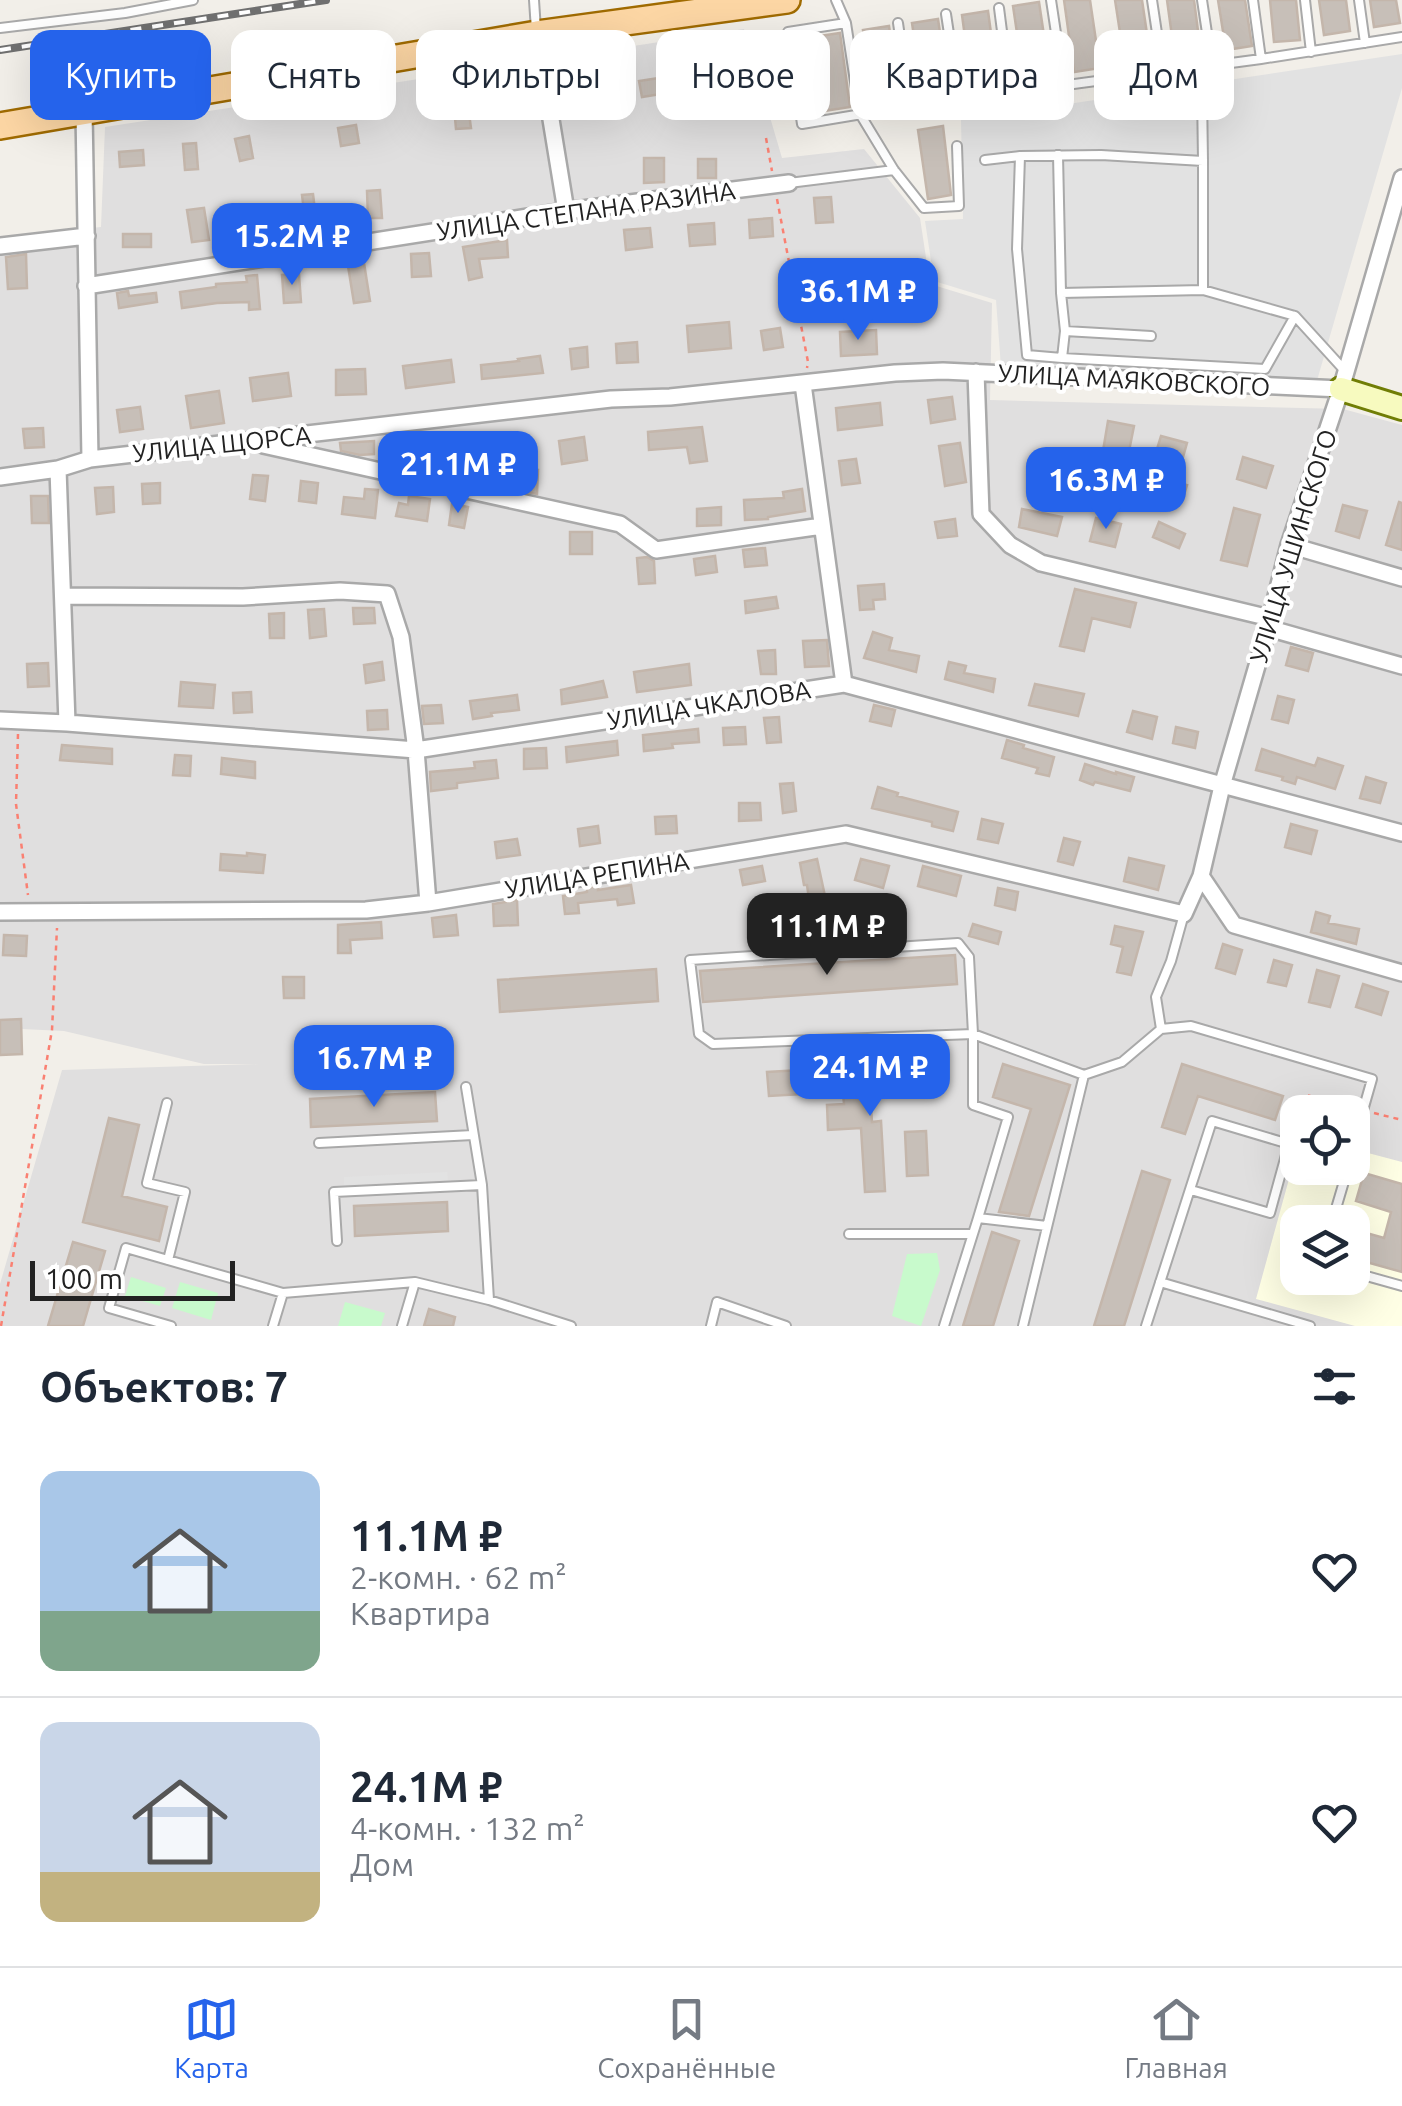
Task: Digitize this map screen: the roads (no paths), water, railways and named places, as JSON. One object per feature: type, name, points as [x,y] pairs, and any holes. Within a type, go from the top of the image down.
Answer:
[{"type":"main road","points":[[566,30],[787,0]]},
{"type":"main road","points":[[211,90],[416,55]]},
{"type":"main road","points":[[0,126],[37,120]]},
{"type":"street","points":[[90,459],[86,286],[92,120]]},
{"type":"street","points":[[551,120],[566,211]]},
{"type":"street","name":"УЛИЦА УШИНСКОГО","points":[[1184,914],[1200,876],[1288,545],[1344,381],[1402,178]]},
{"type":"street","name":"УЛИЦА СТЕПАНА РАЗИНА","points":[[86,286],[566,211],[782,184]]},
{"type":"street","points":[[0,246],[87,236]]},
{"type":"street","name":"УЛИЦА МАЯКОВСКОГО","points":[[803,384],[894,372],[1344,381],[1402,408]]},
{"type":"street","points":[[976,372],[982,514],[1010,545],[1041,563],[1269,623],[1402,666]]},
{"type":"street","points":[[803,384],[844,684]]},
{"type":"street","name":"УЛИЦА ЩОРСА","points":[[0,476],[58,469],[90,459],[611,398],[670,397],[803,384]]},
{"type":"street","points":[[250,442],[620,524],[656,550],[822,526]]},
{"type":"street","points":[[58,469],[67,723]]},
{"type":"street","points":[[1288,545],[1402,578]]},
{"type":"street","points":[[63,596],[387,594],[402,637],[428,903]]},
{"type":"street","name":"УЛИЦА ЧКАЛОВА","points":[[0,720],[416,750],[844,684],[1402,833]]},
{"type":"street","name":"УЛИЦА РЕПИНА","points":[[0,912],[366,910],[846,834],[1184,914]]},
{"type":"street","points":[[1200,876],[1234,926],[1402,974]]},
{"type":"lane","points":[[0,28],[125,13],[193,0]]},
{"type":"lane","points":[[534,0],[536,30]]},
{"type":"lane","points":[[836,0],[846,23],[850,49]]},
{"type":"lane","points":[[1051,0],[1056,30]]},
{"type":"lane","points":[[1152,0],[1157,30]]},
{"type":"lane","points":[[1202,0],[1207,30]]},
{"type":"lane","points":[[1253,0],[1262,59]]},
{"type":"lane","points":[[1305,0],[1311,52]]},
{"type":"lane","points":[[1359,0],[1365,43]]},
{"type":"lane","points":[[998,8],[1001,30]]},
{"type":"lane","points":[[946,14],[949,30]]},
{"type":"lane","points":[[898,22],[899,30]]},
{"type":"lane","points":[[846,23],[788,32],[802,124],[850,116]]},
{"type":"lane","points":[[1234,63],[1402,38]]},
{"type":"lane","points":[[864,120],[894,170],[924,208],[958,206],[957,146]]},
{"type":"lane","points":[[1202,120],[1203,290]]},
{"type":"lane","points":[[985,160],[1101,154],[1203,161]]},
{"type":"lane","points":[[1058,155],[1060,293],[1065,331],[1062,358]]},
{"type":"lane","points":[[1020,156],[1017,249],[1026,356],[1265,370],[1295,316]]},
{"type":"lane","points":[[782,184],[894,170]]},
{"type":"lane","points":[[1060,293],[1203,290],[1295,316],[1344,381]]},
{"type":"lane","points":[[1065,331],[1152,336]]},
{"type":"lane","points":[[1161,1029],[1156,996],[1184,914]]},
{"type":"lane","points":[[944,1326],[1008,1117],[973,1105],[973,1034],[969,956],[958,943],[690,960],[699,1034],[713,1044],[973,1034],[1084,1075],[1122,1062],[1161,1029],[1192,1026],[1372,1079],[1367,1095]]},
{"type":"lane","points":[[1023,1326],[1084,1075]]},
{"type":"lane","points":[[466,1087],[482,1185],[489,1300]]},
{"type":"lane","points":[[166,1102],[147,1182],[185,1192],[168,1260]]},
{"type":"lane","points":[[1146,1326],[1212,1121],[1289,1144],[1270,1213],[1191,1190]]},
{"type":"lane","points":[[320,1144],[473,1135]]},
{"type":"lane","points":[[337,1241],[334,1192],[482,1185]]},
{"type":"lane","points":[[978,1218],[1048,1226]]},
{"type":"lane","points":[[849,1234],[972,1234]]},
{"type":"lane","points":[[171,1326],[109,1308],[126,1248],[282,1293],[415,1282],[570,1326]]},
{"type":"lane","points":[[1370,1277],[1402,1286]]},
{"type":"lane","points":[[402,1326],[415,1282]]},
{"type":"lane","points":[[1160,1282],[1310,1326]]},
{"type":"lane","points":[[273,1326],[282,1293]]},
{"type":"lane","points":[[712,1326],[717,1302],[786,1326]]},
{"type":"railway","points":[[0,50],[326,0]]}]
